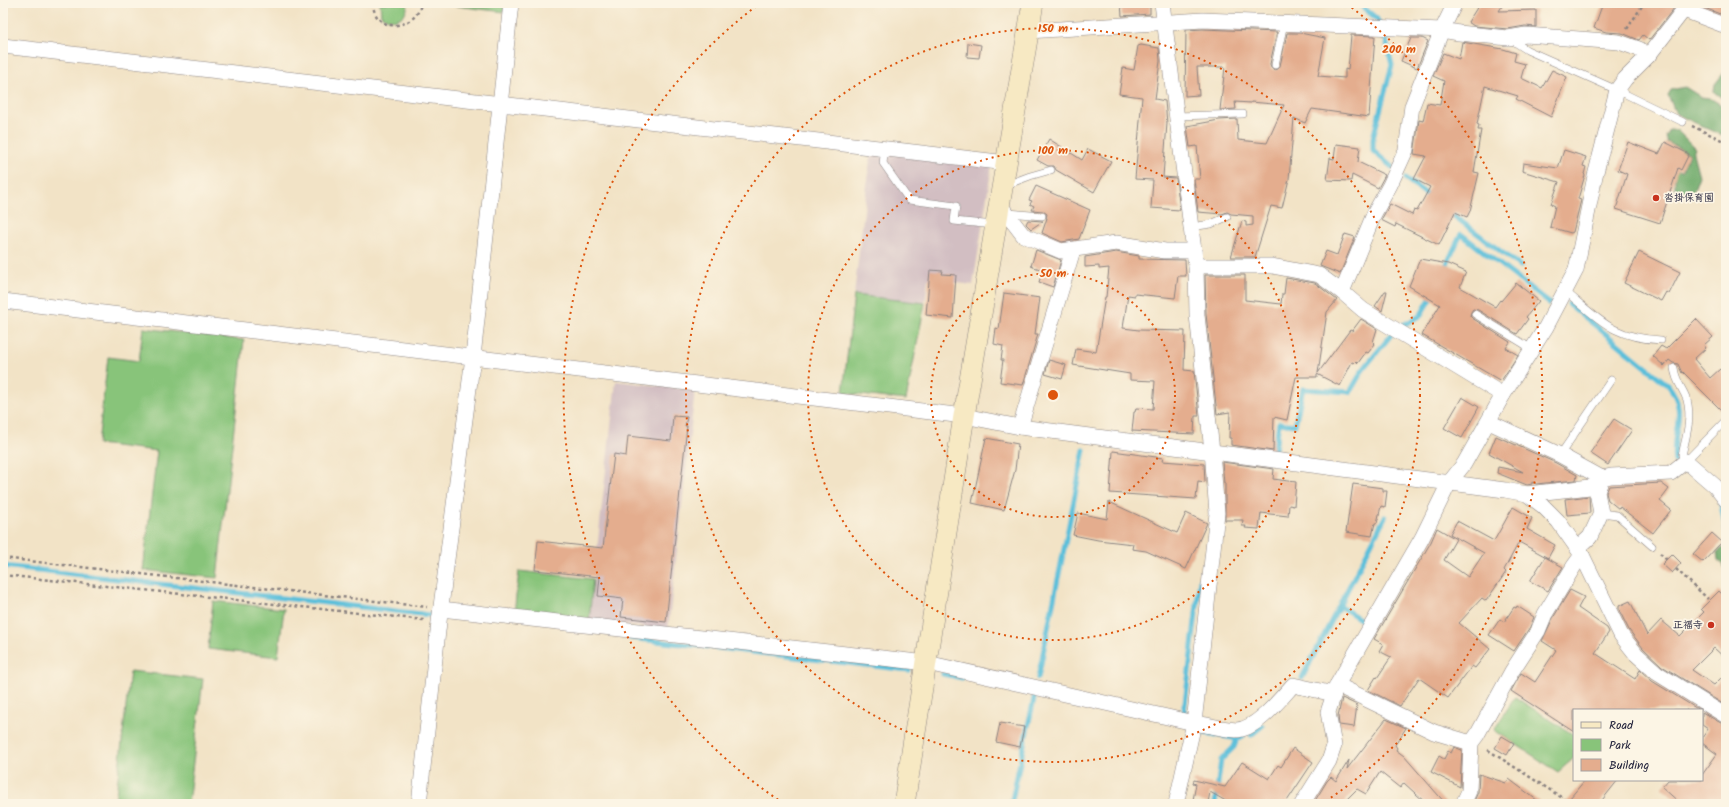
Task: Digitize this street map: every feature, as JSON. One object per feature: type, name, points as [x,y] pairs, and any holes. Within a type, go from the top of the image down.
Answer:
[{"type":"street","points":[[419,804],[441,609],[473,357],[511,3]]},
{"type":"street","points":[[904,804],[964,416],[1001,207],[1033,3]]},
{"type":"street","points":[[1162,3],[1196,266],[1197,315],[1212,451],[1217,513],[1194,723],[1176,804]]},
{"type":"street","points":[[1342,292],[1374,214],[1390,185],[1406,150],[1412,106],[1442,30],[1455,3]]},
{"type":"street","points":[[1302,804],[1329,761],[1334,746],[1328,712],[1335,690],[1422,538],[1449,483],[1464,464],[1532,349],[1576,270],[1595,176],[1617,90],[1625,79],[1648,56],[1686,6],[1726,26]]},
{"type":"street","points":[[1028,31],[1203,20],[1284,23],[1442,30],[1508,38],[1526,35],[1619,42],[1639,49],[1648,56]]},
{"type":"street","points":[[3,46],[1007,163]]},
{"type":"street","points":[[1001,207],[1023,235],[1061,251],[1116,243],[1165,251],[1194,251]]},
{"type":"street","points":[[1020,427],[1073,250]]},
{"type":"street","points":[[1196,266],[1272,266],[1319,275],[1363,310],[1381,322],[1504,395]]},
{"type":"street","points":[[3,301],[964,416],[1020,427],[1212,451],[1527,494],[1601,482],[1611,476],[1672,474],[1686,461],[1715,486],[1726,500]]},
{"type":"street","points":[[1489,422],[1560,455],[1601,482]]},
{"type":"street","points":[[1463,804],[1468,791],[1471,743],[1477,735],[1515,666],[1538,631],[1549,608],[1590,537],[1601,513],[1597,492],[1601,482]]},
{"type":"street","points":[[1527,494],[1558,521],[1580,552],[1621,635],[1636,654],[1657,673],[1726,716]]},
{"type":"street","points":[[441,609],[927,663],[1194,723],[1238,730],[1256,722],[1273,707],[1293,685],[1335,690],[1434,732],[1471,743]]},
{"type":"lane","points":[[1275,65],[1284,23]]},
{"type":"lane","points":[[1508,38],[1527,50],[1617,90],[1683,122]]},
{"type":"lane","points":[[1176,116],[1243,114]]},
{"type":"lane","points":[[885,149],[883,163],[909,200],[956,206],[954,221],[1001,207],[1042,216]]},
{"type":"lane","points":[[1001,207],[1030,176],[1052,170]]},
{"type":"lane","points":[[1190,227],[1211,224],[1227,217]]},
{"type":"lane","points":[[1565,291],[1605,325],[1631,337],[1662,340]]},
{"type":"lane","points":[[1475,314],[1532,349]]},
{"type":"lane","points":[[1674,368],[1676,380],[1686,398],[1689,413],[1688,430],[1682,455],[1686,461],[1726,420]]},
{"type":"lane","points":[[1560,455],[1611,380]]},
{"type":"lane","points":[[1601,513],[1617,515],[1652,546]]},
{"type":"path","points":[[373,3],[376,16],[382,23],[391,26],[401,24],[413,18],[420,8],[421,3]]},
{"type":"path","points":[[1619,42],[1642,6],[1641,3]]},
{"type":"path","points":[[1683,122],[1726,142]]},
{"type":"path","points":[[3,558],[441,609]]},
{"type":"path","points":[[1676,569],[1708,599]]},
{"type":"path","points":[[1488,750],[1564,799]]},
{"type":"shaded area","points":[[871,151],[992,165],[973,285],[928,279],[925,303],[854,295]]},
{"type":"shaded area","points":[[616,381],[695,390],[668,630],[589,621]]},
{"type":"green space","points":[[380,3],[408,3],[405,13],[395,20],[381,15]]},
{"type":"green space","points":[[433,3],[505,3],[504,12]]},
{"type":"green space","points":[[1726,70],[1726,101],[1714,92],[1715,84]]},
{"type":"green space","points":[[1685,87],[1701,97],[1710,98],[1726,108],[1726,137],[1676,114],[1668,95],[1671,90]]},
{"type":"green space","points":[[1669,130],[1677,130],[1695,148],[1693,153],[1699,176],[1693,192],[1683,195],[1675,192],[1675,177],[1659,171],[1623,193],[1622,190],[1630,179],[1657,160],[1680,171],[1682,170],[1690,154],[1667,142],[1665,137]]},
{"type":"green space","points":[[854,295],[925,303],[906,400],[843,393]]},
{"type":"green space","points":[[143,328],[244,340],[217,578],[143,570],[157,451],[98,444],[108,357],[139,361]]},
{"type":"green space","points":[[1726,546],[1726,569],[1718,560],[1717,552]]},
{"type":"green space","points":[[519,571],[593,579],[589,621],[514,613]]},
{"type":"green space","points":[[213,601],[284,609],[278,657],[208,649]]},
{"type":"green space","points":[[130,671],[203,679],[188,804],[115,804]]},
{"type":"green space","points":[[1515,697],[1573,734],[1573,759],[1558,772],[1494,730]]},
{"type":"building","points":[[1121,3],[1150,3],[1150,14],[1122,16]]},
{"type":"building","points":[[1480,3],[1504,3],[1499,11],[1536,10],[1536,27],[1525,26],[1508,29],[1474,26],[1468,22]]},
{"type":"building","points":[[1603,3],[1678,3],[1649,40],[1643,35],[1639,40],[1622,33],[1606,32],[1594,28]]},
{"type":"building","points":[[1698,3],[1726,3],[1720,14],[1697,5]]},
{"type":"building","points":[[1203,29],[1277,32],[1270,64],[1271,68],[1274,70],[1278,69],[1280,66],[1287,33],[1300,33],[1325,38],[1318,76],[1345,78],[1345,69],[1348,70],[1351,35],[1375,36],[1369,117],[1312,109],[1305,123],[1294,118],[1289,179],[1282,208],[1271,206],[1255,257],[1231,257],[1242,221],[1246,222],[1246,226],[1253,225],[1253,216],[1231,214],[1227,212],[1222,214],[1198,212],[1194,179],[1200,179],[1197,146],[1190,147],[1187,126],[1219,120],[1237,119],[1238,140],[1267,143],[1284,105],[1235,102],[1236,109],[1220,110],[1225,67],[1197,67],[1199,95],[1185,96],[1186,30]]},
{"type":"building","points":[[1411,38],[1422,38],[1428,41],[1417,68],[1401,61]]},
{"type":"building","points":[[1462,42],[1503,49],[1516,53],[1514,61],[1525,64],[1521,78],[1542,88],[1552,70],[1567,77],[1551,117],[1516,99],[1518,96],[1485,86],[1477,124],[1479,125],[1478,130],[1481,130],[1474,172],[1479,173],[1470,211],[1467,217],[1455,212],[1439,245],[1396,224],[1395,227],[1381,220],[1390,204],[1412,215],[1414,210],[1417,211],[1430,187],[1414,179],[1426,156],[1414,154],[1419,120],[1423,121],[1427,103],[1440,105],[1444,81],[1433,76],[1443,53],[1459,59]]},
{"type":"building","points":[[968,43],[981,45],[979,58],[967,57]]},
{"type":"building","points":[[1141,45],[1159,48],[1160,61],[1155,99],[1165,101],[1167,123],[1163,177],[1176,178],[1180,210],[1151,208],[1153,180],[1135,179],[1142,97],[1119,94],[1123,68],[1134,70],[1138,46]]},
{"type":"building","points":[[1049,139],[1082,160],[1088,149],[1111,161],[1094,192],[1056,170],[1054,166],[1048,166],[1037,160]]},
{"type":"building","points":[[1628,142],[1659,154],[1665,142],[1689,154],[1681,170],[1678,168],[1660,223],[1616,209],[1627,174],[1618,170]]},
{"type":"building","points":[[1336,144],[1360,147],[1358,162],[1385,175],[1378,188],[1352,175],[1351,181],[1327,180],[1330,158],[1334,159]]},
{"type":"building","points":[[1564,150],[1586,157],[1583,166],[1586,167],[1585,175],[1578,199],[1581,200],[1573,232],[1571,233],[1550,227],[1555,206],[1551,204],[1559,182],[1522,171],[1523,163],[1558,168]]},
{"type":"building","points":[[1036,186],[1090,210],[1079,239],[1062,242],[1042,233],[1047,214],[1043,211],[1032,210],[1034,206],[1030,204],[1032,201],[1029,200]]},
{"type":"building","points":[[1028,220],[1043,221],[1031,229],[1026,224]]},
{"type":"building","points":[[1345,234],[1355,237],[1340,274],[1320,266],[1326,251],[1337,255]]},
{"type":"building","points":[[1036,250],[1061,260],[1053,287],[1039,282],[1043,270],[1031,266]]},
{"type":"building","points":[[1116,252],[1139,256],[1139,259],[1185,260],[1186,276],[1178,276],[1175,298],[1135,294],[1135,296],[1128,295],[1123,328],[1139,330],[1185,331],[1184,370],[1194,371],[1199,416],[1195,416],[1194,434],[1132,431],[1134,412],[1136,408],[1153,409],[1155,381],[1130,380],[1130,374],[1073,365],[1076,349],[1096,352],[1106,297],[1109,268],[1099,269],[1099,266],[1085,267],[1085,257]]},
{"type":"building","points":[[1639,252],[1680,272],[1669,294],[1666,292],[1661,301],[1624,283]]},
{"type":"building","points":[[1420,259],[1448,264],[1466,272],[1460,287],[1495,307],[1516,283],[1539,301],[1526,317],[1528,319],[1517,334],[1478,310],[1473,309],[1471,312],[1470,316],[1472,318],[1510,342],[1506,348],[1518,355],[1501,381],[1422,335],[1440,305],[1409,286]]},
{"type":"building","points":[[930,270],[943,271],[942,274],[956,275],[953,318],[926,315]]},
{"type":"building","points":[[1205,275],[1245,275],[1245,300],[1281,304],[1286,278],[1315,283],[1337,300],[1327,312],[1318,373],[1350,330],[1352,331],[1361,319],[1377,329],[1373,342],[1375,344],[1368,353],[1366,352],[1358,363],[1356,361],[1354,363],[1352,362],[1340,386],[1317,374],[1317,377],[1296,377],[1287,420],[1274,417],[1273,451],[1231,445],[1231,438],[1229,438],[1230,412],[1217,414],[1206,314]]},
{"type":"building","points":[[1385,291],[1387,291],[1382,311],[1375,306]]},
{"type":"building","points":[[1004,293],[1040,298],[1035,334],[1038,334],[1023,385],[1000,382],[1003,346],[994,344],[996,328],[999,329]]},
{"type":"building","points":[[1696,319],[1713,337],[1704,345],[1706,348],[1694,359],[1710,378],[1720,369],[1726,375],[1726,415],[1683,372],[1682,373],[1678,364],[1669,360],[1664,366],[1653,356],[1661,346],[1666,349]]},
{"type":"building","points":[[1049,360],[1066,365],[1062,379],[1045,374]]},
{"type":"building","points":[[1462,397],[1479,407],[1462,438],[1444,428]]},
{"type":"building","points":[[673,416],[687,417],[685,426],[687,426],[666,622],[621,617],[623,599],[598,596],[600,577],[535,570],[538,541],[603,548],[614,454],[626,456],[628,436],[671,441]]},
{"type":"building","points":[[1614,419],[1632,430],[1608,465],[1590,453]]},
{"type":"building","points":[[1496,436],[1556,463],[1577,475],[1576,480],[1536,484],[1532,482],[1532,484],[1527,485],[1497,473],[1498,467],[1523,472],[1489,453]]},
{"type":"building","points":[[986,438],[1018,444],[1015,470],[1004,510],[972,503]]},
{"type":"building","points":[[1113,451],[1163,458],[1162,461],[1204,464],[1205,482],[1198,481],[1196,499],[1110,493]]},
{"type":"building","points":[[1222,462],[1274,469],[1273,479],[1296,482],[1294,506],[1289,505],[1288,516],[1261,513],[1259,529],[1245,528],[1246,526],[1242,526],[1243,520],[1225,520],[1225,483]]},
{"type":"building","points":[[1661,483],[1669,489],[1660,501],[1671,510],[1653,533],[1620,507],[1619,509],[1608,500],[1606,493],[1609,486]]},
{"type":"building","points":[[1353,484],[1383,488],[1383,491],[1387,491],[1385,507],[1381,506],[1372,536],[1346,532]]},
{"type":"building","points":[[1589,496],[1590,513],[1567,515],[1565,499]]},
{"type":"building","points":[[1109,502],[1177,533],[1186,513],[1207,523],[1186,569],[1146,551],[1132,549],[1133,544],[1098,540],[1073,535],[1078,513],[1107,519]]},
{"type":"building","points":[[1513,507],[1532,518],[1527,529],[1555,545],[1548,558],[1519,542],[1504,570],[1506,572],[1486,601],[1482,598],[1459,623],[1490,649],[1475,668],[1472,666],[1448,698],[1419,678],[1400,706],[1368,690],[1391,657],[1379,651],[1383,644],[1374,639],[1431,542],[1437,528],[1456,539],[1444,560],[1468,577],[1484,553],[1450,534],[1457,521],[1494,541]]},
{"type":"building","points":[[1712,533],[1722,542],[1703,562],[1693,554]]},
{"type":"building","points":[[1672,554],[1681,563],[1672,573],[1662,564]]},
{"type":"building","points":[[1545,557],[1563,567],[1548,591],[1530,581]]},
{"type":"building","points":[[1570,590],[1584,597],[1578,608],[1607,628],[1609,632],[1595,653],[1635,679],[1640,670],[1652,681],[1697,709],[1573,709],[1573,731],[1511,691],[1521,673],[1535,682],[1556,650],[1542,641],[1553,618]]},
{"type":"building","points":[[1719,591],[1726,598],[1726,659],[1714,648],[1692,670],[1714,685],[1726,673],[1726,701],[1723,704],[1662,666],[1643,648],[1629,630],[1619,610],[1619,606],[1630,601],[1647,635],[1661,620],[1680,636],[1704,612],[1701,609]]},
{"type":"building","points":[[1517,606],[1534,617],[1530,627],[1514,651],[1489,635],[1500,619],[1504,622],[1514,607],[1516,608]]},
{"type":"building","points":[[1342,698],[1357,705],[1354,727],[1339,725],[1338,716]]},
{"type":"building","points":[[1703,713],[1726,726],[1726,804],[1681,804],[1662,787],[1667,781],[1703,781],[1703,774],[1717,754],[1703,744],[1703,736],[1708,729],[1703,726]]},
{"type":"building","points":[[1386,719],[1406,728],[1395,745],[1397,748],[1396,750],[1404,756],[1446,804],[1427,804],[1404,783],[1400,788],[1380,772],[1366,794],[1357,789],[1342,804],[1313,804],[1327,781],[1331,777],[1336,781],[1349,760],[1347,769]]},
{"type":"building","points":[[1000,723],[1024,727],[1020,747],[996,742]]},
{"type":"building","points":[[1502,736],[1514,743],[1507,755],[1495,748]]},
{"type":"building","points":[[1454,747],[1462,750],[1460,787],[1431,772],[1439,756],[1444,759],[1448,751],[1451,753]]},
{"type":"building","points":[[1293,748],[1313,762],[1285,804],[1231,804],[1210,792],[1208,803],[1193,800],[1196,784],[1193,783],[1194,780],[1225,787],[1242,762],[1269,779],[1278,765],[1281,767]]},
{"type":"building","points":[[1479,774],[1506,783],[1509,779],[1542,804],[1485,804],[1474,801],[1478,792]]},
{"type":"building","points":[[1584,781],[1617,781],[1599,804],[1565,804]]},
{"type":"waterway","points":[[1358,3],[1377,19],[1385,36],[1392,65],[1373,138],[1373,151],[1392,167]]},
{"type":"waterway","points":[[1406,179],[1430,197]]},
{"type":"waterway","points":[[1449,212],[1520,266]]},
{"type":"waterway","points":[[1444,270],[1461,234],[1549,303]]},
{"type":"waterway","points":[[1403,325],[1420,316],[1433,294]]},
{"type":"waterway","points":[[1569,304],[1668,385],[1678,404],[1679,413],[1674,451],[1675,461]]},
{"type":"waterway","points":[[1275,450],[1279,423],[1295,425],[1303,389],[1350,392],[1362,371],[1391,335]]},
{"type":"waterway","points":[[1038,678],[1084,450]]},
{"type":"waterway","points":[[1721,504],[1726,531]]},
{"type":"waterway","points":[[1302,678],[1385,517]]},
{"type":"waterway","points":[[3,566],[430,615]]},
{"type":"waterway","points":[[1184,712],[1200,580]]},
{"type":"waterway","points":[[1340,606],[1366,623]]},
{"type":"waterway","points":[[630,638],[909,670]]},
{"type":"waterway","points":[[943,674],[962,678]]},
{"type":"waterway","points":[[1011,804],[1035,694]]},
{"type":"waterway","points":[[1251,735],[1262,726]]},
{"type":"waterway","points":[[1202,732],[1237,739],[1243,737]]},
{"type":"waterway","points":[[1215,804],[1221,760],[1234,747],[1237,739]]},
{"type":"place","name":"沓掛保育園","points":[[1656,198]]},
{"type":"place","name":"正福寺","points":[[1711,625]]}]
